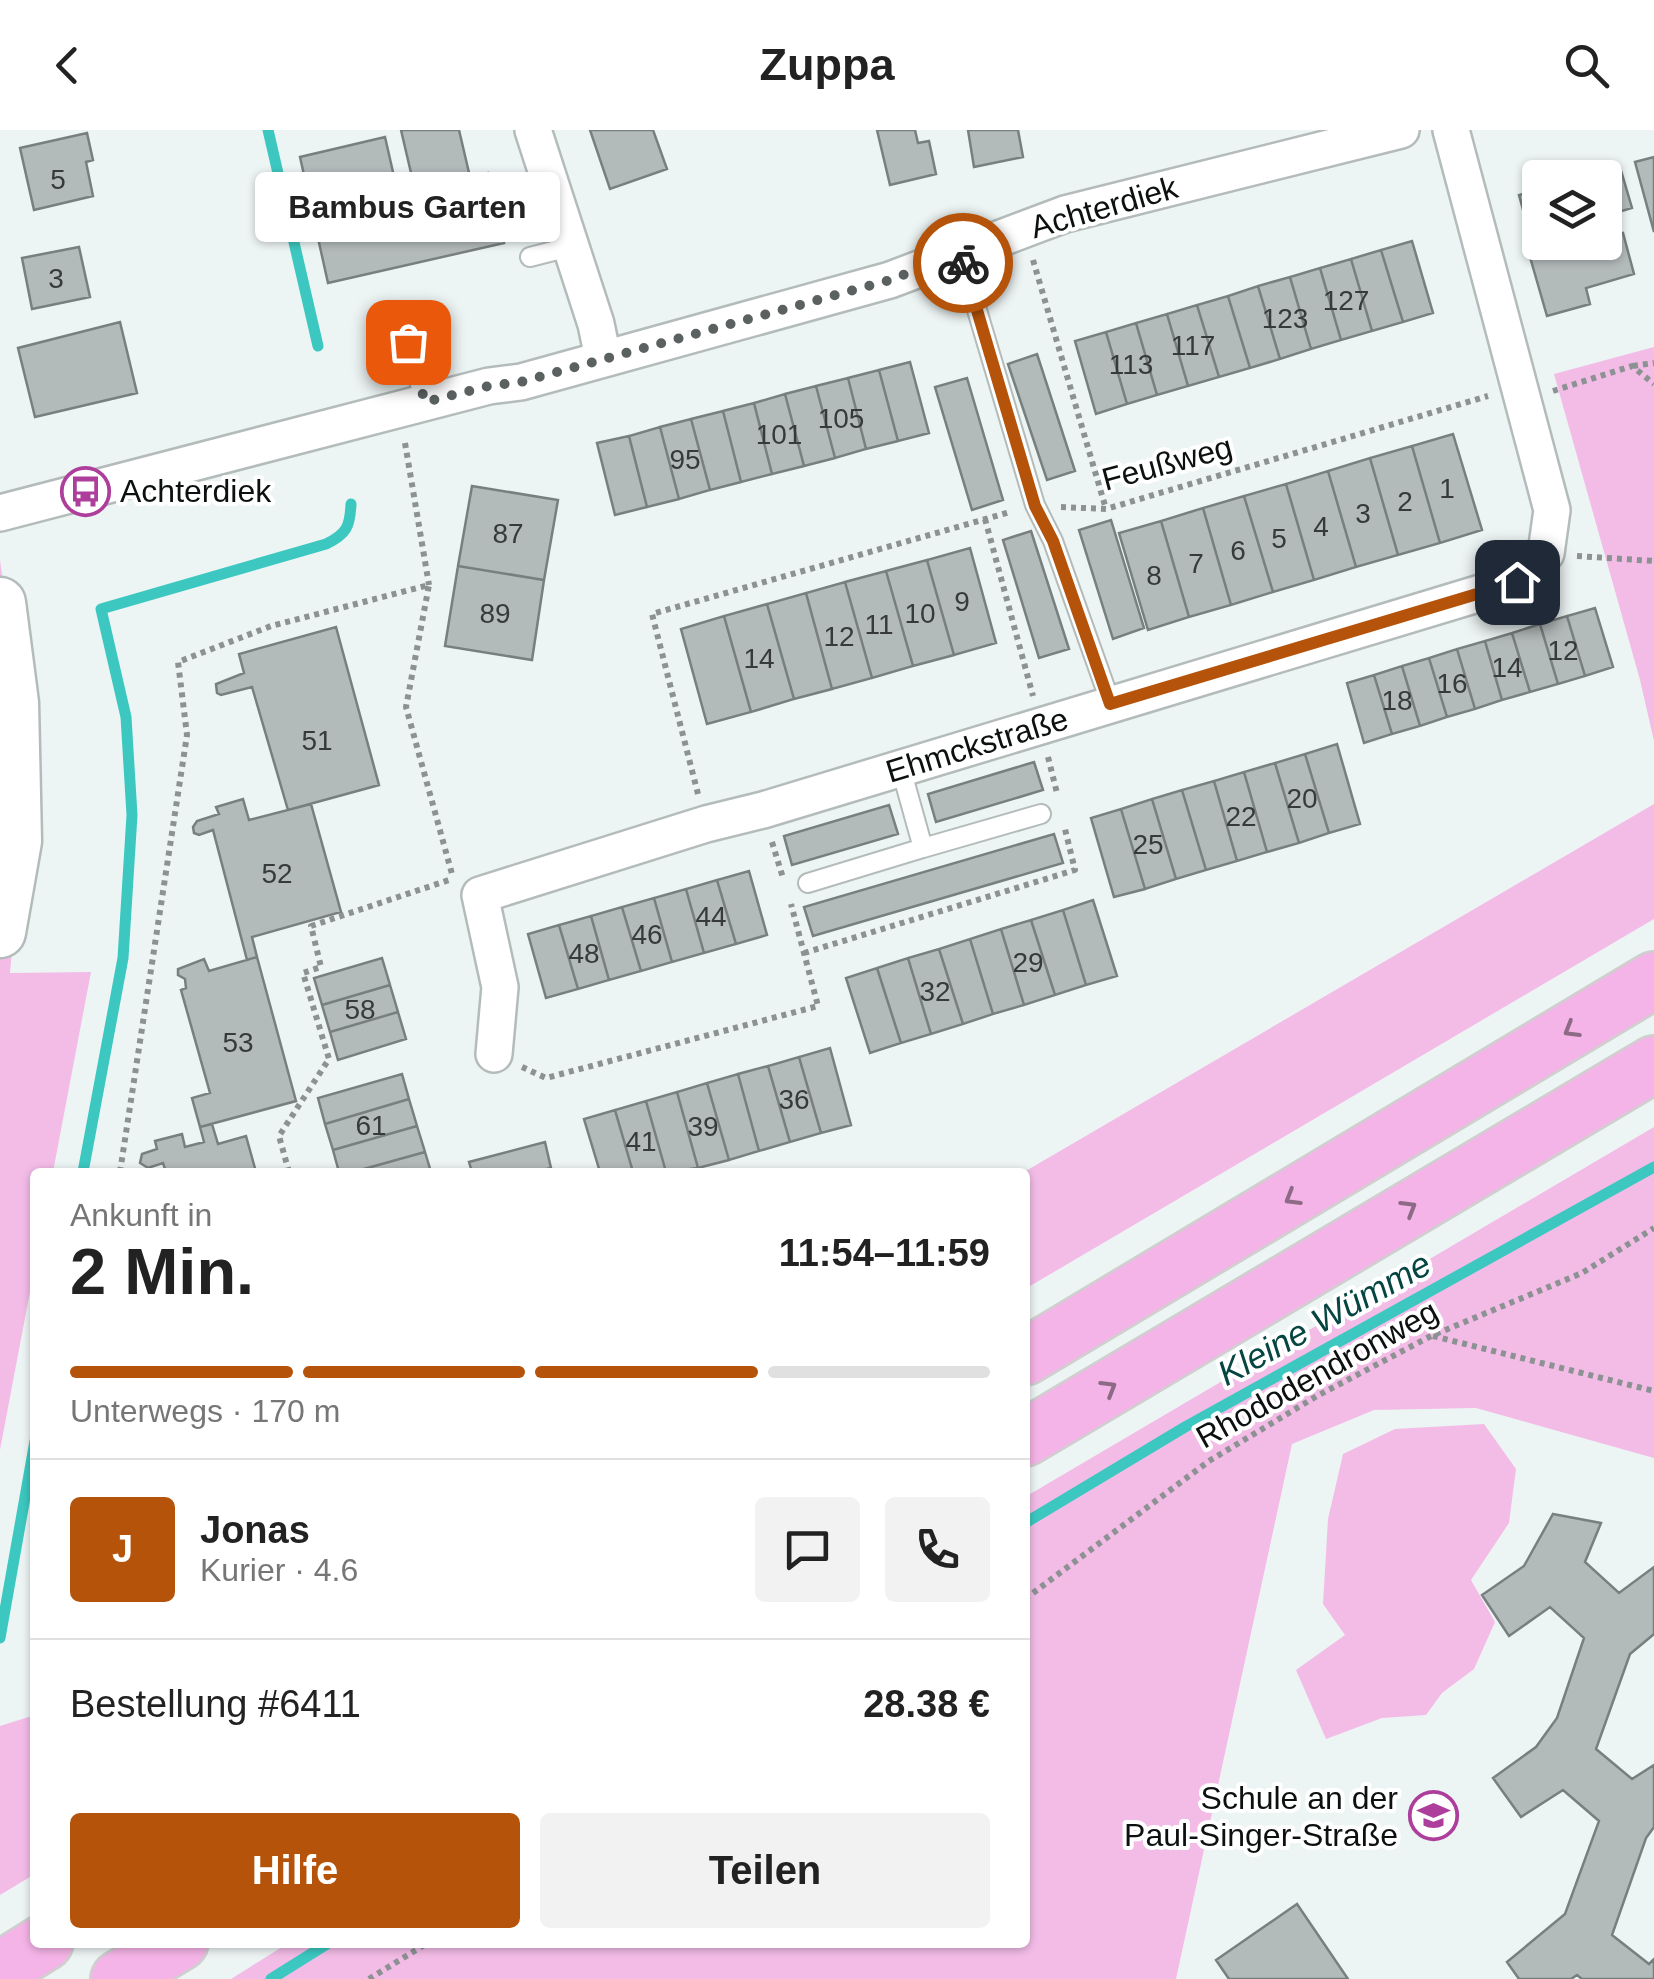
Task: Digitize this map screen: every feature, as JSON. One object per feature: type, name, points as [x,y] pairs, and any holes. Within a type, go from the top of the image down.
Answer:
[{"type":"highway","points":[[1030,1354],[1654,980]]},
{"type":"highway","points":[[1030,1435],[1654,1064]]},
{"type":"highway","points":[[0,1970],[35,1948]]},
{"type":"highway","points":[[119,1979],[170,1948]]},
{"type":"street","points":[[534,130],[596,324],[603,358]]},
{"type":"street","name":"Achterdiek","points":[[0,513],[489,386],[521,382],[890,280],[1065,214],[1400,130]]},
{"type":"street","name":"Ehmckstraße","points":[[494,1054],[500,987],[480,895],[1517,582],[1546,553],[1552,510],[1451,130]]},
{"type":"street","points":[[0,604],[13,703],[16,841],[0,932]]},
{"type":"lane","points":[[530,257],[569,247]]},
{"type":"lane","points":[[960,253],[1035,506],[1053,541],[1110,704]]},
{"type":"lane","points":[[408,342],[412,406]]},
{"type":"lane","points":[[901,768],[924,848]]},
{"type":"lane","points":[[808,883],[1042,814]]},
{"type":"path","points":[[1024,230],[1106,509]]},
{"type":"path","name":"Feußweg","points":[[706,824],[652,614],[985,518],[1035,506],[1106,509],[1522,394],[1654,362]]},
{"type":"path","points":[[1632,366],[1654,384]]},
{"type":"path","points":[[288,1168],[279,1136],[329,1060],[303,972],[321,967],[311,926],[453,878],[406,707],[429,584],[412,406]]},
{"type":"path","points":[[804,953],[1075,870],[985,518]]},
{"type":"path","points":[[1594,557],[1654,561]]},
{"type":"path","points":[[121,1168],[186,735],[178,662],[271,626],[429,584]]},
{"type":"path","points":[[494,1054],[546,1078],[818,1006],[763,810]]},
{"type":"path","name":"Rhododendronweg","points":[[1030,1595],[1209,1461],[1317,1396],[1431,1336],[1582,1273],[1654,1228]]},
{"type":"path","points":[[1431,1336],[1654,1392]]},
{"type":"path","points":[[369,1979],[419,1948]]},
{"type":"shaded area","points":[[1654,347],[1654,741],[1554,374]]},
{"type":"shaded area","points":[[0,560],[19,700],[22,840],[10,973],[91,972],[54,1168],[30,1168],[30,1291],[0,1450]]},
{"type":"shaded area","points":[[1654,804],[1654,919],[1030,1286],[1030,1168]]},
{"type":"shaded area","points":[[1654,1127],[1654,1458],[1476,1408],[1374,1410],[1292,1444],[1176,1979],[231,1979],[280,1948],[1030,1948],[1030,1494]]},
{"type":"shaded area","points":[[1484,1424],[1516,1469],[1509,1523],[1471,1580],[1495,1622],[1474,1669],[1442,1693],[1426,1715],[1382,1718],[1326,1739],[1296,1670],[1345,1635],[1323,1604],[1328,1519],[1343,1454],[1395,1429]]},
{"type":"shaded area","points":[[30,1717],[30,1877],[0,1895],[0,1726]]},
{"type":"building","points":[[401,130],[459,130],[470,177],[488,173],[504,243],[328,283],[300,157],[385,137],[398,194],[415,190]]},
{"type":"building","points":[[590,130],[653,130],[667,169],[610,189]]},
{"type":"building","points":[[877,130],[915,130],[918,143],[929,141],[936,174],[890,185]]},
{"type":"building","points":[[968,130],[1018,130],[1023,157],[974,167]]},
{"type":"building","points":[[87,133],[93,160],[86,162],[93,196],[34,210],[20,148]]},
{"type":"building","points":[[1654,157],[1654,232],[1635,162]]},
{"type":"building","points":[[1622,174],[1632,208],[1622,211]]},
{"type":"building","points":[[1623,233],[1634,274],[1586,288],[1590,304],[1547,316],[1531,260],[1622,260]]},
{"type":"building","points":[[1412,241],[1433,313],[1403,322],[1381,250]]},
{"type":"building","points":[[79,247],[90,297],[32,309],[22,258]]},
{"type":"building","points":[[1381,250],[1403,322],[1372,331],[1351,259]]},
{"type":"building","points":[[1351,259],[1372,331],[1341,340],[1320,268]]},
{"type":"building","points":[[1320,268],[1341,340],[1311,349],[1290,277]]},
{"type":"building","points":[[1290,277],[1311,349],[1280,359],[1258,286]]},
{"type":"building","points":[[1258,286],[1280,359],[1250,368],[1228,296]]},
{"type":"building","points":[[1228,296],[1250,368],[1219,377],[1197,305]]},
{"type":"building","points":[[1197,305],[1219,377],[1188,386],[1167,314]]},
{"type":"building","points":[[1167,314],[1188,386],[1157,395],[1136,323]]},
{"type":"building","points":[[120,322],[137,393],[35,417],[18,348]]},
{"type":"building","points":[[1136,323],[1157,395],[1127,404],[1106,332]]},
{"type":"building","points":[[1106,332],[1127,404],[1096,414],[1075,341]]},
{"type":"building","points":[[1037,354],[1075,471],[1047,480],[1008,364]]},
{"type":"building","points":[[910,362],[929,433],[898,441],[879,370]]},
{"type":"building","points":[[879,370],[898,441],[866,449],[848,378]]},
{"type":"building","points":[[848,378],[866,449],[835,458],[816,386]]},
{"type":"building","points":[[967,378],[1003,500],[972,510],[935,387]]},
{"type":"building","points":[[816,386],[835,458],[804,466],[785,394]]},
{"type":"building","points":[[785,394],[804,466],[772,474],[754,403]]},
{"type":"building","points":[[754,403],[772,474],[741,482],[723,411]]},
{"type":"building","points":[[723,411],[741,482],[710,490],[691,419]]},
{"type":"building","points":[[691,419],[710,490],[679,499],[660,427]]},
{"type":"building","points":[[660,427],[679,499],[647,507],[629,436]]},
{"type":"building","points":[[1453,434],[1482,530],[1440,543],[1412,446]]},
{"type":"building","points":[[629,436],[647,507],[615,515],[597,443]]},
{"type":"building","points":[[1412,446],[1440,543],[1398,555],[1370,458]]},
{"type":"building","points":[[1370,458],[1398,555],[1356,567],[1328,471]]},
{"type":"building","points":[[1328,471],[1356,567],[1314,580],[1286,484]]},
{"type":"building","points":[[1286,484],[1314,580],[1273,592],[1244,496]]},
{"type":"building","points":[[472,486],[558,500],[544,580],[458,566]]},
{"type":"building","points":[[1244,496],[1273,592],[1231,605],[1203,508]]},
{"type":"building","points":[[1203,508],[1231,605],[1189,617],[1161,521]]},
{"type":"building","points":[[1111,520],[1144,628],[1113,639],[1079,530]]},
{"type":"building","points":[[1161,521],[1189,617],[1148,630],[1119,533]]},
{"type":"building","points":[[1031,531],[1069,649],[1039,658],[1003,540]]},
{"type":"building","points":[[970,548],[996,643],[954,655],[927,560]]},
{"type":"building","points":[[927,560],[954,655],[913,666],[886,571]]},
{"type":"building","points":[[458,566],[544,580],[532,660],[445,646]]},
{"type":"building","points":[[886,571],[913,666],[872,678],[845,582]]},
{"type":"building","points":[[845,582],[872,678],[832,689],[806,593]]},
{"type":"building","points":[[806,593],[832,689],[794,699],[767,604]]},
{"type":"building","points":[[767,604],[794,699],[751,712],[724,616]]},
{"type":"building","points":[[1595,608],[1613,667],[1585,676],[1567,616]]},
{"type":"building","points":[[724,616],[751,712],[707,724],[681,629]]},
{"type":"building","points":[[1567,616],[1585,676],[1558,684],[1540,624]]},
{"type":"building","points":[[1540,624],[1558,684],[1530,692],[1512,633]]},
{"type":"building","points":[[336,627],[379,785],[288,810],[252,687],[221,695],[216,684],[244,673],[239,654]]},
{"type":"building","points":[[1512,633],[1530,692],[1502,700],[1485,641]]},
{"type":"building","points":[[1485,641],[1502,700],[1475,709],[1457,649]]},
{"type":"building","points":[[1457,649],[1475,709],[1447,717],[1429,658]]},
{"type":"building","points":[[1429,658],[1447,717],[1420,726],[1402,666]]},
{"type":"building","points":[[1402,666],[1420,726],[1392,734],[1374,675]]},
{"type":"building","points":[[1374,675],[1392,734],[1364,743],[1347,683]]},
{"type":"building","points":[[1337,744],[1360,824],[1329,833],[1305,754]]},
{"type":"building","points":[[1305,754],[1329,833],[1299,843],[1275,763]]},
{"type":"building","points":[[1034,762],[1043,790],[936,822],[928,794]]},
{"type":"building","points":[[1275,763],[1299,843],[1267,852],[1244,772]]},
{"type":"building","points":[[1244,772],[1267,852],[1237,861],[1214,781]]},
{"type":"building","points":[[1214,781],[1237,861],[1206,870],[1182,790]]},
{"type":"building","points":[[1182,790],[1206,870],[1176,879],[1152,799]]},
{"type":"building","points":[[243,799],[249,820],[311,804],[341,912],[252,937],[257,957],[247,960],[213,830],[199,835],[193,827],[197,821],[219,814],[216,807]]},
{"type":"building","points":[[1152,799],[1176,879],[1145,889],[1121,809]]},
{"type":"building","points":[[889,805],[898,834],[792,865],[784,836]]},
{"type":"building","points":[[1121,809],[1145,889],[1114,897],[1091,818]]},
{"type":"building","points":[[1054,834],[1063,863],[813,936],[804,907]]},
{"type":"building","points":[[749,871],[767,935],[736,944],[717,880]]},
{"type":"building","points":[[717,880],[736,944],[704,953],[686,889]]},
{"type":"building","points":[[686,889],[704,953],[672,962],[654,898]]},
{"type":"building","points":[[654,898],[672,962],[641,971],[622,907]]},
{"type":"building","points":[[1093,900],[1117,976],[1086,985],[1063,910]]},
{"type":"building","points":[[622,907],[641,971],[609,980],[591,916]]},
{"type":"building","points":[[1063,910],[1086,985],[1055,995],[1031,920]]},
{"type":"building","points":[[591,916],[609,980],[578,989],[559,925]]},
{"type":"building","points":[[1031,920],[1055,995],[1024,1005],[1001,929]]},
{"type":"building","points":[[559,925],[578,989],[546,998],[528,934]]},
{"type":"building","points":[[1001,929],[1024,1005],[993,1014],[970,939]]},
{"type":"building","points":[[970,939],[993,1014],[963,1024],[939,949]]},
{"type":"building","points":[[939,949],[963,1024],[931,1034],[908,958]]},
{"type":"building","points":[[257,957],[296,1101],[200,1127],[192,1098],[210,1093],[181,990],[186,988],[185,979],[178,975],[178,969],[204,959],[209,971]]},
{"type":"building","points":[[382,958],[390,985],[322,1005],[314,978]]},
{"type":"building","points":[[908,958],[931,1034],[901,1043],[877,968]]},
{"type":"building","points":[[877,968],[901,1043],[870,1053],[846,978]]},
{"type":"building","points":[[390,985],[398,1012],[330,1032],[322,1005]]},
{"type":"building","points":[[398,1012],[406,1039],[338,1060],[330,1032]]},
{"type":"building","points":[[830,1048],[851,1125],[821,1133],[799,1057]]},
{"type":"building","points":[[799,1057],[821,1133],[790,1142],[768,1066]]},
{"type":"building","points":[[768,1066],[790,1142],[759,1151],[738,1074]]},
{"type":"building","points":[[402,1074],[409,1099],[325,1124],[318,1098]]},
{"type":"building","points":[[738,1074],[759,1151],[729,1160],[707,1083]]},
{"type":"building","points":[[707,1083],[729,1160],[698,1168],[677,1092]]},
{"type":"building","points":[[677,1092],[698,1168],[665,1168],[646,1101]]},
{"type":"building","points":[[409,1099],[417,1126],[333,1150],[325,1124]]},
{"type":"building","points":[[646,1101],[665,1168],[632,1168],[615,1110]]},
{"type":"building","points":[[615,1110],[632,1168],[599,1168],[584,1119]]},
{"type":"building","points":[[212,1124],[218,1144],[246,1136],[255,1168],[165,1168],[163,1163],[148,1168],[140,1163],[142,1154],[157,1149],[155,1141],[182,1134],[185,1147],[204,1142],[200,1127]]},
{"type":"building","points":[[417,1126],[425,1152],[367,1168],[338,1168],[333,1150]]},
{"type":"building","points":[[545,1142],[551,1168],[471,1168],[469,1162]]},
{"type":"building","points":[[425,1152],[430,1168],[367,1168]]},
{"type":"building","points":[[1553,1514],[1601,1523],[1585,1562],[1619,1593],[1654,1567],[1654,1634],[1630,1654],[1596,1749],[1632,1779],[1654,1765],[1654,1827],[1646,1838],[1612,1935],[1649,1964],[1654,1959],[1654,1979],[1582,1979],[1577,1975],[1571,1979],[1519,1979],[1507,1962],[1565,1914],[1599,1821],[1563,1790],[1521,1817],[1493,1778],[1536,1747],[1557,1718],[1584,1638],[1550,1607],[1509,1636],[1482,1595],[1524,1566]]},
{"type":"building","points":[[1297,1904],[1348,1979],[1229,1979],[1216,1960]]},
{"type":"waterway","points":[[268,130],[318,346]]},
{"type":"waterway","points":[[84,1168],[123,958],[132,815],[126,717],[101,609],[326,544],[346,528],[351,504]]},
{"type":"waterway","name":"Kleine Wümme","points":[[1030,1520],[1185,1427],[1654,1167]]},
{"type":"waterway","points":[[0,1638],[30,1469]]},
{"type":"waterway","name":"Kleine Wümme","points":[[271,1979],[320,1948]]},
{"type":"way so far","points":[[408,342],[425,402],[521,382],[890,280],[960,253],[963,263]]},
{"type":"place","name":"Bambus Garten","points":[[408,342]]},
{"type":"place","name":"Achterdiek","points":[[85,491]]},
{"type":"place","name":"Schule an der Paul-Singer-Straße","points":[[1433,1816]]},
{"type":"route","points":[[963,263],[1035,506],[1053,541],[1110,704],[1517,582]]}]
